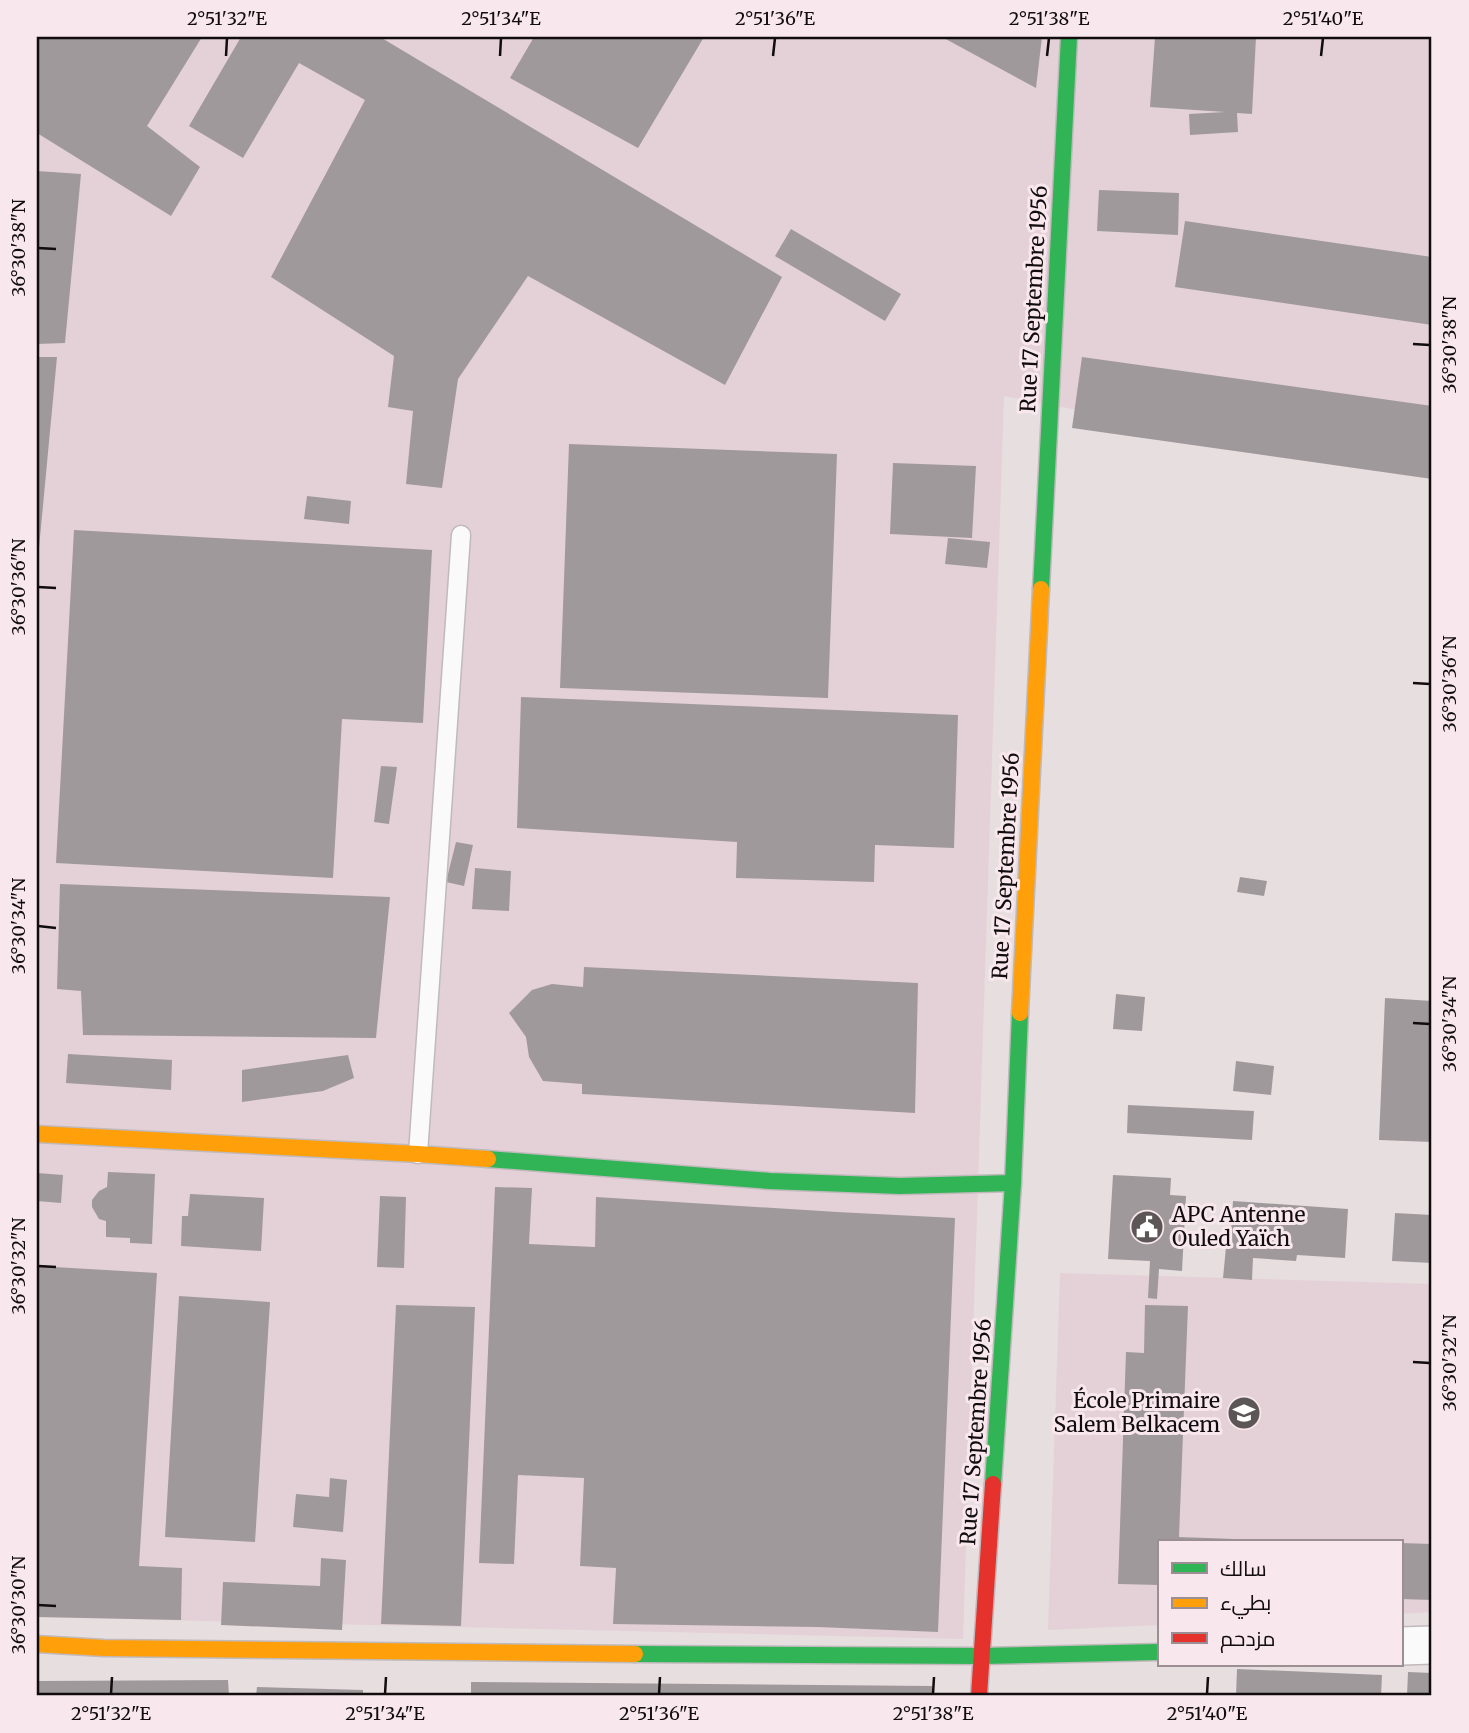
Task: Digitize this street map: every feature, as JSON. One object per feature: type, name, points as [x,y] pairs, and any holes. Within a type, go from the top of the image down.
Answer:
[{"type":"street","name":"Rue 17 Septembre 1956","points":[[979,1696],[1013,1183],[1069,37]]},
{"type":"street","points":[[37,1133],[418,1154],[783,1181],[900,1186],[1013,1183]]},
{"type":"street","points":[[37,1644],[104,1648],[983,1656],[1158,1652]]},
{"type":"street","points":[[1402,1646],[1432,1645]]},
{"type":"lane","points":[[418,1154],[461,535]]},
{"type":"shaded area","points":[[37,37],[1432,37],[1432,470],[1004,396],[963,1639],[37,1617]]},
{"type":"shaded area","name":"École Primaire Salem Belkacem","points":[[1060,1273],[1432,1284],[1432,1612],[1402,1614],[1402,1540],[1158,1540],[1158,1625],[1048,1630]]},
{"type":"building","points":[[37,37],[202,37],[147,126],[200,167],[171,216],[37,133]]},
{"type":"building","points":[[241,37],[380,37],[782,277],[725,385],[528,276],[458,379],[442,488],[406,484],[413,411],[388,407],[394,356],[271,277],[365,100],[299,63],[243,158],[189,126]]},
{"type":"building","points":[[534,37],[704,37],[638,148],[510,78]]},
{"type":"building","points":[[942,37],[1042,37],[1036,88]]},
{"type":"building","points":[[1155,37],[1256,37],[1252,114],[1237,113],[1238,132],[1190,135],[1189,114],[1225,112],[1150,107]]},
{"type":"building","points":[[37,171],[81,174],[65,343],[37,344]]},
{"type":"building","points":[[1099,190],[1179,193],[1178,235],[1097,231]]},
{"type":"building","points":[[1185,221],[1432,257],[1432,325],[1175,287]]},
{"type":"building","points":[[791,229],[901,294],[885,321],[775,256]]},
{"type":"building","points":[[37,357],[57,357],[39,548],[37,547]]},
{"type":"building","points":[[1082,357],[1432,406],[1432,479],[1072,428]]},
{"type":"building","points":[[569,444],[837,454],[828,698],[560,688]]},
{"type":"building","points":[[893,463],[976,466],[972,538],[890,534]]},
{"type":"building","points":[[307,496],[351,501],[349,524],[304,519]]},
{"type":"building","points":[[74,530],[432,550],[423,723],[342,719],[333,878],[56,863]]},
{"type":"building","points":[[948,538],[990,542],[987,568],[945,564]]},
{"type":"building","points":[[521,697],[958,715],[954,848],[875,845],[874,882],[736,878],[737,842],[517,828]]},
{"type":"building","points":[[381,766],[397,767],[389,824],[374,822]]},
{"type":"building","points":[[456,842],[473,845],[464,886],[446,882]]},
{"type":"building","points":[[475,868],[511,871],[509,911],[472,909]]},
{"type":"building","points":[[1240,877],[1267,881],[1264,896],[1237,892]]},
{"type":"building","points":[[60,884],[390,897],[376,1038],[83,1035],[81,991],[57,989]]},
{"type":"building","points":[[584,967],[918,983],[915,1113],[582,1094],[582,1084],[543,1081],[529,1057],[526,1037],[509,1013],[532,990],[552,984],[583,987]]},
{"type":"building","points":[[1116,994],[1145,997],[1142,1031],[1113,1029]]},
{"type":"building","points":[[1385,998],[1432,1001],[1432,1142],[1379,1140]]},
{"type":"building","points":[[68,1054],[172,1060],[171,1090],[66,1083]]},
{"type":"building","points":[[348,1055],[354,1078],[323,1091],[242,1102],[242,1070]]},
{"type":"building","points":[[1236,1061],[1274,1066],[1271,1095],[1233,1091]]},
{"type":"building","points":[[1128,1105],[1254,1111],[1252,1140],[1127,1133]]},
{"type":"building","points":[[108,1172],[155,1174],[152,1244],[130,1243],[130,1238],[106,1237],[106,1221],[99,1219],[92,1207],[92,1200],[99,1191],[107,1187]]},
{"type":"building","points":[[37,1173],[63,1175],[61,1203],[37,1201]]},
{"type":"building","name":"APC Antenne Ouled Yaïch","points":[[1113,1175],[1171,1178],[1170,1195],[1186,1196],[1182,1271],[1159,1269],[1157,1299],[1148,1298],[1150,1261],[1108,1259]]},
{"type":"building","points":[[495,1187],[532,1188],[529,1244],[595,1247],[596,1197],[955,1218],[938,1632],[613,1624],[616,1568],[580,1566],[584,1478],[518,1475],[514,1564],[479,1563]]},
{"type":"building","points":[[190,1194],[264,1198],[261,1251],[181,1246],[182,1216],[188,1216]]},
{"type":"building","points":[[380,1196],[406,1197],[404,1268],[377,1267]]},
{"type":"building","points":[[1233,1201],[1348,1209],[1345,1258],[1297,1255],[1296,1261],[1253,1258],[1252,1280],[1223,1278],[1226,1247],[1230,1247]]},
{"type":"building","points":[[1395,1213],[1432,1215],[1432,1263],[1392,1261]]},
{"type":"building","points":[[37,1266],[157,1273],[139,1566],[182,1568],[181,1620],[37,1617]]},
{"type":"building","points":[[179,1296],[270,1302],[255,1542],[165,1537]]},
{"type":"building","points":[[396,1305],[475,1307],[461,1626],[381,1624]]},
{"type":"building","points":[[1145,1305],[1188,1306],[1179,1537],[1263,1540],[1158,1540],[1158,1585],[1118,1584],[1126,1352],[1144,1353]]},
{"type":"building","points":[[330,1478],[347,1480],[343,1532],[293,1527],[296,1494],[329,1497]]},
{"type":"building","points":[[1402,1543],[1432,1544],[1432,1600],[1402,1599]]},
{"type":"building","points":[[321,1558],[346,1560],[342,1630],[221,1625],[223,1582],[320,1586]]},
{"type":"building","points":[[1237,1669],[1382,1675],[1381,1696],[1236,1696]]},
{"type":"building","points":[[1408,1672],[1432,1673],[1432,1696],[1407,1696]]},
{"type":"building","points":[[228,1680],[229,1696],[37,1696],[37,1681]]},
{"type":"building","points":[[471,1682],[932,1686],[932,1696],[471,1696]]},
{"type":"building","points":[[257,1687],[363,1690],[363,1696],[256,1696]]},
{"type":"traffic: fast","points":[[1041,589],[1069,37]]},
{"type":"traffic: fast","points":[[993,1484],[1013,1183],[1020,1013]]},
{"type":"traffic: fast","points":[[488,1159],[770,1181],[900,1186],[1013,1183]]},
{"type":"traffic: fast","points":[[635,1654],[983,1656],[1158,1652]]},
{"type":"traffic: slow","points":[[1020,1013],[1041,589]]},
{"type":"traffic: slow","points":[[37,1134],[488,1159]]},
{"type":"traffic: slow","points":[[37,1644],[104,1648],[635,1654]]},
{"type":"traffic: jam","points":[[979,1696],[993,1484]]},
{"type":"place","name":"APC Antenne Ouled Yaïch","points":[[1147,1227]]},
{"type":"place","name":"École Primaire Salem Belkacem","points":[[1244,1413]]}]
